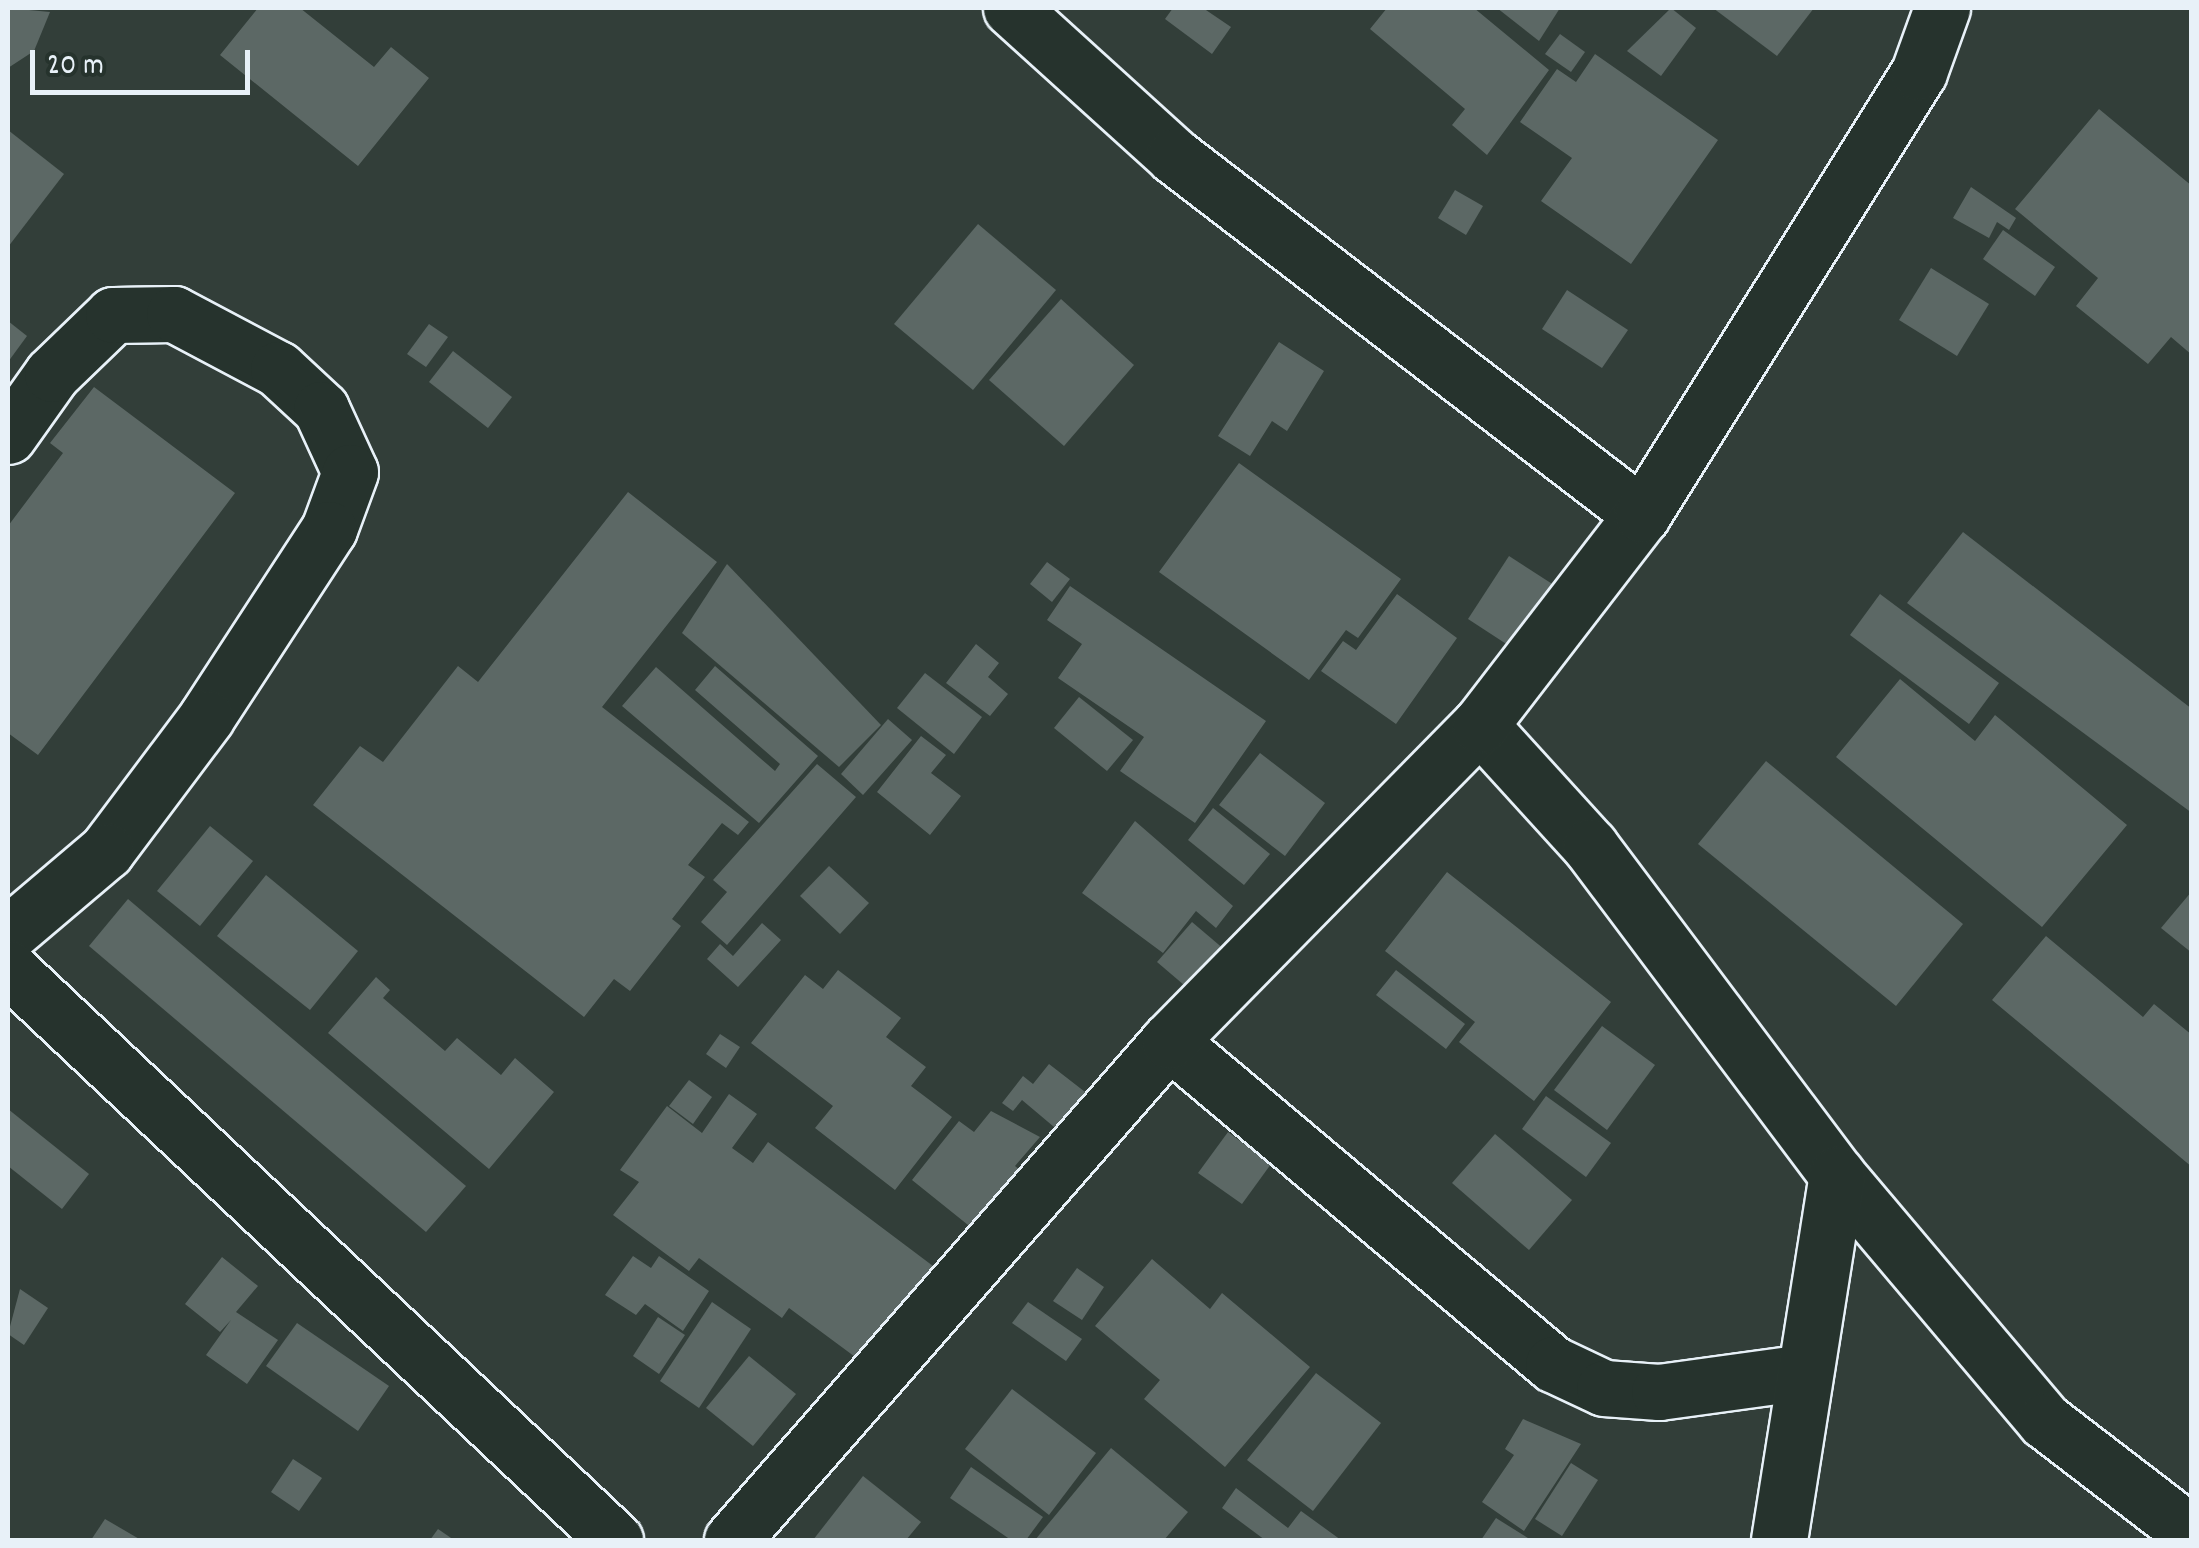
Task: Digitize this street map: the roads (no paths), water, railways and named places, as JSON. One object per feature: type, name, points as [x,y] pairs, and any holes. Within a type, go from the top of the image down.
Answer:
[{"type":"street","points":[[1011,8],[1174,156],[1642,515]]},
{"type":"street","points":[[732,1540],[1169,1041],[1480,725],[1642,515],[1919,72],[1942,8]]},
{"type":"street","points":[[8,436],[52,374],[113,316],[174,314],[278,370],[322,409],[350,472],[329,528],[206,718],[106,851],[8,934]]},
{"type":"street","points":[[1480,725],[1590,846],[1837,1176],[2045,1421],[2192,1534]]},
{"type":"street","points":[[8,968],[615,1540]]},
{"type":"street","points":[[1169,1041],[1553,1364],[1604,1388],[1659,1392],[1805,1372]]},
{"type":"street","points":[[1779,1540],[1837,1176]]}]
